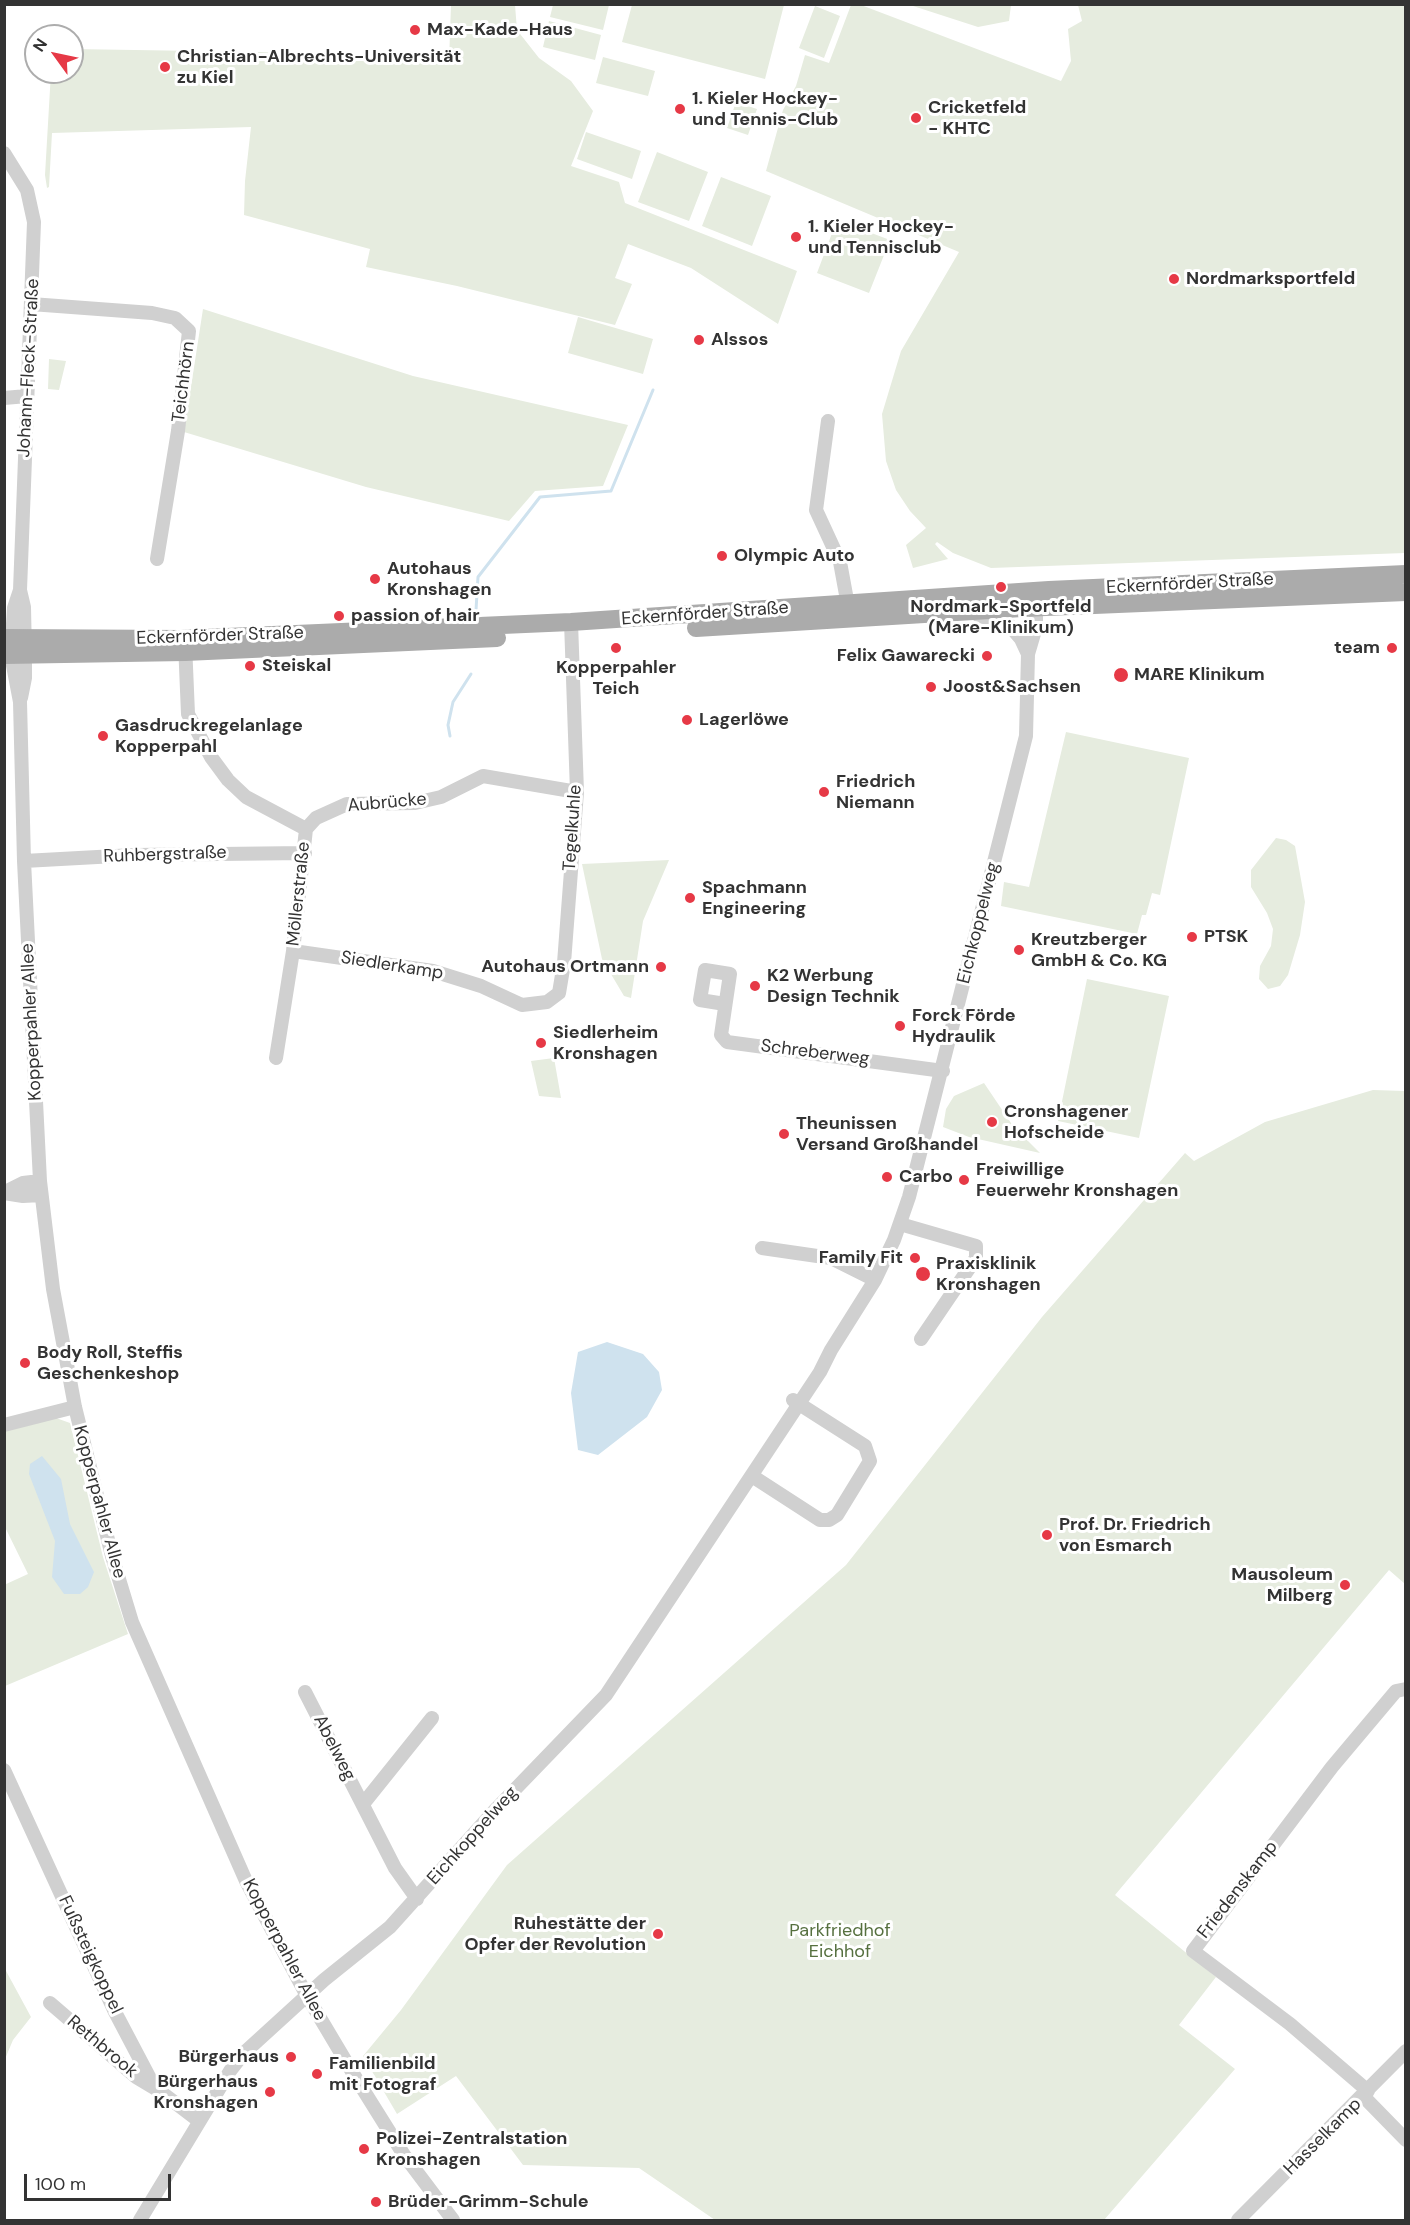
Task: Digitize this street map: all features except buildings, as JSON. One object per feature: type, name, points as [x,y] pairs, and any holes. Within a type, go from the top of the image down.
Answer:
[{"type":"main road","name":"Eckernförder Straße","points":[[14,647],[185,646],[571,628],[849,612],[1406,574]]},
{"type":"main road","name":"Eckernförder Straße","points":[[849,612],[971,612],[1030,599],[1406,592]]},
{"type":"street","name":"Johann-Fleck-Straße","points":[[4,153],[27,190],[34,222],[20,590],[14,608],[14,647]]},
{"type":"street","name":"Teichhörn","points":[[31,304],[152,313],[175,318],[189,331],[178,431],[157,559]]},
{"type":"street","points":[[4,398],[27,396]]},
{"type":"street","points":[[828,421],[816,510],[838,556],[849,612]]},
{"type":"street","name":"Eichkoppelweg","points":[[1021,639],[1030,599]]},
{"type":"street","name":"Eichkoppelweg","points":[[140,2220],[238,2061],[307,1996],[375,1941],[417,1899],[497,1808],[606,1695],[752,1476],[796,1402],[875,1280],[900,1224],[943,1071],[1026,736],[1028,654],[1036,627],[1030,599]]},
{"type":"street","name":"Eichkoppelweg","points":[[971,612],[1004,621],[1021,639],[1028,654]]},
{"type":"street","name":"Tegelkuhle","points":[[522,1005],[531,1006],[554,998],[559,993],[562,979],[577,792],[571,628]]},
{"type":"street","name":"Möllerstraße","points":[[185,646],[188,714],[211,757],[228,780],[246,798],[306,829],[293,951],[276,1058]]},
{"type":"street","name":"Kopperpahler Allee","points":[[14,647],[20,702],[24,861],[41,1188],[53,1289],[75,1407],[112,1556],[132,1622],[246,1881],[307,1996],[404,2155],[453,2220]]},
{"type":"street","name":"Aubrücke","points":[[306,829],[316,818],[347,804],[415,803],[441,797],[483,776],[577,792]]},
{"type":"street","name":"Ruhbergstraße","points":[[24,861],[157,854],[305,853]]},
{"type":"street","name":"Siedlerkamp","points":[[293,951],[433,971],[481,986],[522,1005]]},
{"type":"street","name":"Schreberweg","points":[[725,1004],[721,1035],[727,1042],[943,1071]]},
{"type":"street","points":[[5,1192],[23,1184],[41,1188]]},
{"type":"street","points":[[900,1224],[976,1246],[976,1258],[921,1340]]},
{"type":"street","points":[[762,1248],[831,1258],[875,1280]]},
{"type":"street","points":[[752,1476],[820,1520],[829,1520],[837,1515],[870,1461],[865,1446],[796,1402]]},
{"type":"street","points":[[4,1425],[75,1407]]},
{"type":"street","name":"Friedenskamp","points":[[1365,2094],[1290,2024],[1193,1951],[1193,1948],[1332,1767],[1396,1692],[1406,1689]]},
{"type":"street","name":"Abelweg","points":[[305,1692],[400,1877],[417,1899]]},
{"type":"street","name":"Abelweg","points":[[363,1804],[432,1718]]},
{"type":"street","name":"Fußsteigkoppel","points":[[4,1770],[115,2012],[155,2088],[200,2121]]},
{"type":"street","name":"Rethbrook","points":[[50,2003],[136,2077],[155,2088]]},
{"type":"street","name":"Hasselkamp","points":[[1238,2220],[1406,2051]]},
{"type":"street","points":[[1365,2094],[1406,2140]]},
{"type":"green space","points":[[553,4],[609,5],[603,30],[550,17]]},
{"type":"green space","points":[[451,5],[515,5],[517,30],[539,58],[571,81],[593,111],[571,166],[619,182],[625,203],[797,271],[778,324],[691,268],[628,244],[615,278],[632,284],[615,325],[457,286],[366,267],[370,249],[244,215],[251,127],[52,133],[49,187],[47,188],[45,175],[50,84],[84,84],[84,49],[260,52],[449,61]]},
{"type":"green space","points":[[632,5],[784,5],[765,79],[622,42]]},
{"type":"green space","name":"Nordmarksportfeld","points":[[851,5],[861,5],[1061,81],[1071,61],[1068,29],[1082,21],[1078,5],[1405,5],[1405,553],[991,568],[953,553],[937,542],[935,544],[948,559],[913,568],[906,545],[926,528],[910,511],[896,490],[886,461],[882,414],[901,351],[959,252],[766,171],[783,110],[796,86],[805,55],[829,63]]},
{"type":"green space","points":[[910,5],[1011,5],[1009,21],[978,27]]},
{"type":"green space","points":[[815,6],[840,16],[824,58],[799,48]]},
{"type":"green space","points":[[549,21],[601,35],[595,60],[543,47]]},
{"type":"green space","points":[[603,57],[655,71],[648,96],[596,83]]},
{"type":"green space","points":[[736,102],[757,109],[748,135],[727,128]]},
{"type":"green space","points":[[586,132],[641,151],[632,179],[577,159]]},
{"type":"green space","points":[[657,152],[708,172],[689,221],[638,202]]},
{"type":"green space","points":[[721,177],[771,196],[752,246],[702,226]]},
{"type":"green space","points":[[837,220],[890,240],[869,293],[817,273]]},
{"type":"green space","points":[[203,309],[413,376],[628,425],[603,486],[535,491],[509,521],[366,487],[184,432]]},
{"type":"green space","points":[[578,317],[653,339],[643,374],[568,353]]},
{"type":"green space","points":[[49,359],[66,361],[59,390],[48,389]]},
{"type":"green space","points":[[1066,732],[1189,758],[1160,895],[1152,893],[1146,915],[1142,915],[1137,934],[1001,906],[1004,882],[1029,887]]},
{"type":"green space","points":[[1276,838],[1286,840],[1295,846],[1305,902],[1300,935],[1288,975],[1280,986],[1268,989],[1259,979],[1260,966],[1271,946],[1273,929],[1267,913],[1251,887],[1251,870]]},
{"type":"green space","points":[[669,860],[643,921],[631,998],[624,996],[602,959],[582,864]]},
{"type":"green space","points":[[1087,979],[1169,996],[1139,1138],[1058,1121]]},
{"type":"green space","points":[[554,1058],[561,1098],[539,1096],[531,1061]]},
{"type":"green space","points":[[984,1083],[1013,1126],[1040,1153],[969,1137],[943,1127],[946,1109],[954,1096]]},
{"type":"green space","name":"Parkfriedhof Eichhof","points":[[1373,1090],[1405,1091],[1405,1584],[1389,1570],[1115,1895],[1216,1977],[1179,2025],[1235,2069],[1104,2220],[715,2220],[639,2168],[523,2165],[456,2076],[397,2114],[363,2056],[401,2010],[507,1865],[846,1565],[1042,1317],[1185,1153],[1194,1161],[1265,1122]]},
{"type":"green space","points":[[56,1418],[70,1423],[103,1557],[128,1634],[5,1686],[4,1585],[28,1574],[5,1527],[5,1428]]},
{"type":"green space","points":[[5,1969],[31,2017],[13,2040],[5,2059]]},
{"type":"water","points":[[607,1342],[643,1354],[659,1372],[662,1390],[647,1417],[598,1455],[578,1450],[571,1393],[578,1352]]},
{"type":"water","points":[[42,1456],[61,1479],[70,1524],[94,1572],[88,1587],[80,1594],[64,1594],[52,1577],[55,1541],[29,1474],[30,1464]]},
{"type":"waterway","points":[[476,610],[478,577],[540,497],[611,491],[653,390]]},
{"type":"waterway","points":[[450,736],[448,725],[453,702],[471,674]]},
{"type":"place","name":"Max-Kade-Haus","points":[[415,30]]},
{"type":"place","name":"Christian-Albrechts-Universität zu Kiel","points":[[165,67]]},
{"type":"place","name":"1. Kieler Hockey- und Tennis-Club","points":[[680,109]]},
{"type":"place","name":"Cricketfeld - KHTC","points":[[916,118]]},
{"type":"place","name":"1. Kieler Hockey- und Tennisclub","points":[[796,237]]},
{"type":"place","name":"Nordmarksportfeld","points":[[1174,279]]},
{"type":"place","name":"Alssos","points":[[699,340]]},
{"type":"place","name":"Olympic Auto","points":[[722,556]]},
{"type":"place","name":"Autohaus Kronshagen","points":[[375,579]]},
{"type":"place","name":"Nordmark-Sportfeld (Mare-Klinikum)","points":[[1001,587]]},
{"type":"place","name":"passion of hair","points":[[339,616]]},
{"type":"place","name":"Kopperpahler Teich","points":[[616,648]]},
{"type":"place","name":"team","points":[[1392,648]]},
{"type":"place","name":"Felix Gawarecki","points":[[987,656]]},
{"type":"place","name":"Steiskal","points":[[250,666]]},
{"type":"place","name":"MARE Klinikum","points":[[1121,675]]},
{"type":"place","name":"Joost&Sachsen","points":[[931,687]]},
{"type":"place","name":"Lagerlöwe","points":[[687,720]]},
{"type":"place","name":"Gasdruckregelanlage Kopperpahl","points":[[103,736]]},
{"type":"place","name":"Friedrich Niemann","points":[[824,792]]},
{"type":"place","name":"Spachmann Engineering","points":[[690,898]]},
{"type":"place","name":"PTSK","points":[[1192,937]]},
{"type":"place","name":"Kreutzberger GmbH & Co. KG","points":[[1019,950]]},
{"type":"place","name":"Autohaus Ortmann","points":[[661,967]]},
{"type":"place","name":"K2 Werbung Design Technik","points":[[755,986]]},
{"type":"place","name":"Forck Förde Hydraulik","points":[[900,1026]]},
{"type":"place","name":"Siedlerheim Kronshagen","points":[[541,1043]]},
{"type":"place","name":"Cronshagener Hofscheide","points":[[992,1122]]},
{"type":"place","name":"Theunissen Versand Großhandel","points":[[784,1134]]},
{"type":"place","name":"Carbo","points":[[887,1177]]},
{"type":"place","name":"Freiwillige Feuerwehr Kronshagen","points":[[964,1180]]},
{"type":"place","name":"Family Fit","points":[[915,1258]]},
{"type":"place","name":"Praxisklinik Kronshagen","points":[[923,1274]]},
{"type":"place","name":"Body Roll, Steffis Geschenkeshop","points":[[25,1363]]},
{"type":"place","name":"Prof. Dr. Friedrich von Esmarch","points":[[1047,1535]]},
{"type":"place","name":"Mausoleum Milberg","points":[[1345,1585]]},
{"type":"place","name":"Ruhestätte der Opfer der Revolution","points":[[658,1934]]},
{"type":"place","name":"Bürgerhaus","points":[[291,2057]]},
{"type":"place","name":"Familienbild mit Fotograf","points":[[317,2074]]},
{"type":"place","name":"Bürgerhaus Kronshagen","points":[[270,2092]]},
{"type":"place","name":"Polizei-Zentralstation Kronshagen","points":[[364,2149]]},
{"type":"place","name":"Brüder-Grimm-Schule","points":[[376,2202]]}]
